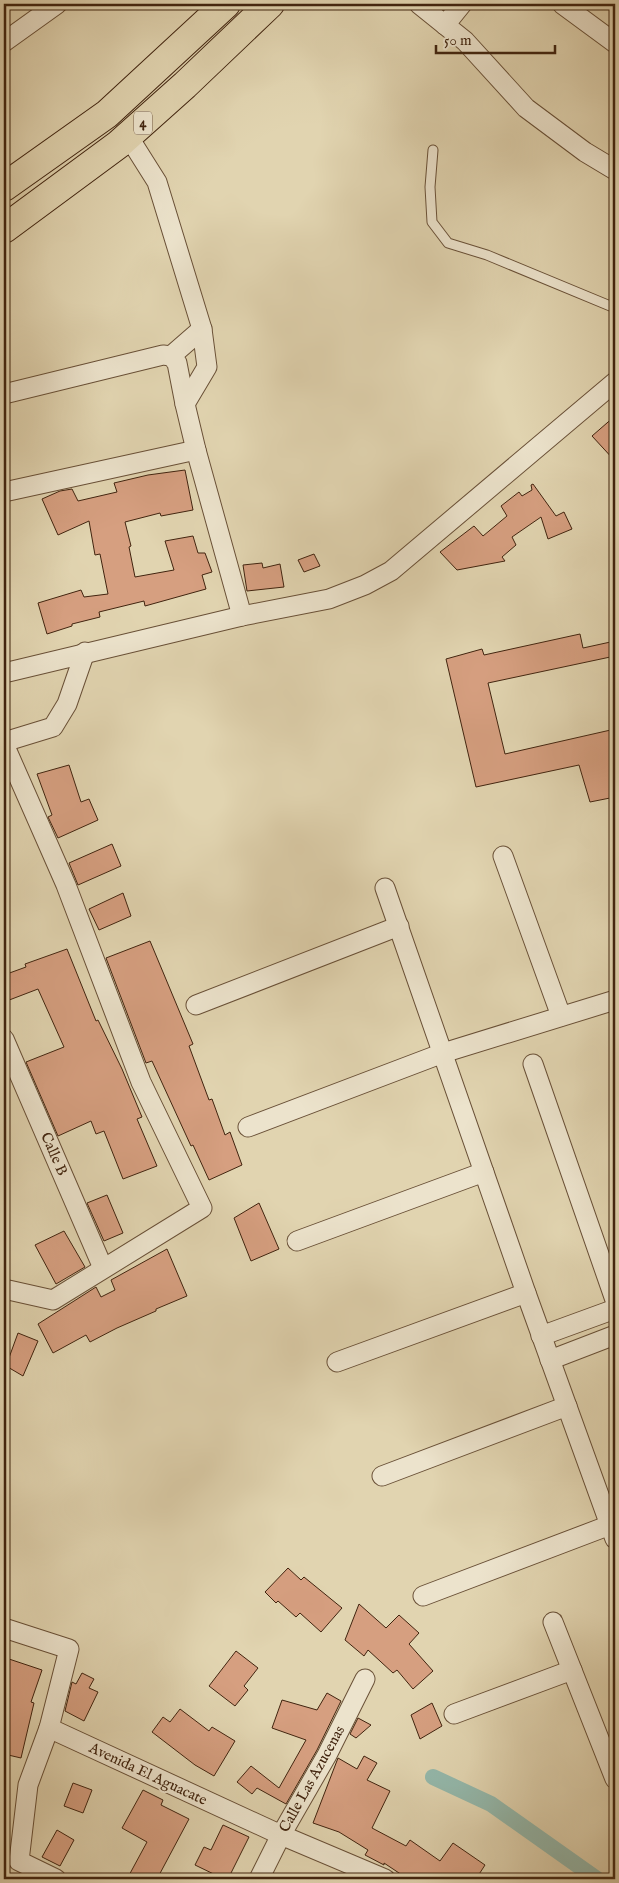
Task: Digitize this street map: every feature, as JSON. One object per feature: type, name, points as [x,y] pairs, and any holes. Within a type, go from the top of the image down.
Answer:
[{"type":"highway","name":"4","points":[[4,187],[107,114],[226,4]]},
{"type":"highway","name":"4","points":[[4,229],[128,136],[270,4]]},
{"type":"street","points":[[4,42],[57,4]]},
{"type":"street","points":[[418,4],[465,40],[526,108],[585,152],[615,170]]},
{"type":"street","points":[[445,24],[462,4]]},
{"type":"street","points":[[562,4],[615,43]]},
{"type":"street","points":[[128,136],[157,182],[202,329],[207,367],[185,404]]},
{"type":"street","points":[[171,356],[202,329]]},
{"type":"street","points":[[4,394],[163,355],[171,356],[177,363],[196,450],[242,616]]},
{"type":"street","points":[[4,673],[85,652],[242,616],[329,599],[365,585],[391,571],[615,382]]},
{"type":"street","points":[[4,492],[196,450]]},
{"type":"street","points":[[4,1289],[53,1300],[202,1208],[141,1082],[66,885],[4,743],[53,727],[67,704],[85,652]]},
{"type":"street","points":[[503,856],[561,1016]]},
{"type":"street","points":[[386,888],[526,1294],[613,1532],[423,1596]]},
{"type":"street","points":[[196,1005],[399,926]]},
{"type":"street","points":[[248,1127],[443,1053],[615,1000]]},
{"type":"street","name":"Calle B","points":[[4,1039],[103,1268]]},
{"type":"street","points":[[533,1064],[615,1300]]},
{"type":"street","points":[[297,1241],[484,1172]]},
{"type":"street","points":[[337,1362],[526,1294]]},
{"type":"street","points":[[541,1336],[615,1309]]},
{"type":"street","points":[[550,1360],[615,1335]]},
{"type":"street","points":[[382,1476],[567,1406]]},
{"type":"street","points":[[553,1622],[615,1778]]},
{"type":"street","points":[[4,1628],[69,1649],[49,1728],[28,1785],[19,1861],[56,1879]]},
{"type":"street","points":[[454,1714],[572,1670]]},
{"type":"street","name":"Calle Las Azucenas","points":[[259,1879],[281,1835],[327,1754],[365,1679]]},
{"type":"street","name":"Avenida El Aguacate","points":[[49,1728],[281,1835],[385,1879]]},
{"type":"lane","points":[[433,150],[430,188],[432,222],[448,243],[487,255],[615,308]]},
{"type":"building","points":[[615,416],[615,461],[592,436]]},
{"type":"building","points":[[185,470],[193,510],[161,516],[160,513],[125,522],[131,546],[129,547],[135,577],[174,570],[165,541],[193,536],[198,553],[205,553],[212,572],[202,575],[206,589],[145,606],[144,601],[99,612],[100,617],[72,624],[72,626],[47,634],[38,603],[81,590],[84,597],[108,594],[100,554],[95,555],[89,521],[58,535],[42,499],[60,491],[72,489],[78,501],[117,492],[114,483],[148,475]]},
{"type":"building","points":[[533,484],[556,516],[564,512],[572,529],[548,539],[541,517],[512,537],[516,545],[502,557],[505,561],[457,570],[440,552],[474,526],[483,536],[507,516],[501,506],[519,492],[522,496],[532,490],[531,485]]},
{"type":"building","points":[[314,554],[320,566],[304,572],[298,560]]},
{"type":"building","points":[[262,563],[263,568],[280,564],[284,587],[247,591],[243,565]]},
{"type":"building","points":[[580,634],[583,648],[615,641],[615,656],[488,683],[505,754],[615,729],[615,797],[590,802],[579,765],[476,787],[446,659],[482,649],[484,655]]},
{"type":"building","points":[[69,765],[81,802],[89,799],[98,820],[58,838],[48,817],[52,815],[37,774]]},
{"type":"building","points":[[112,844],[121,866],[78,885],[69,863]]},
{"type":"building","points":[[123,893],[131,916],[99,930],[89,909]]},
{"type":"building","points":[[150,941],[193,1044],[189,1046],[209,1100],[212,1099],[225,1135],[230,1132],[242,1165],[209,1180],[193,1145],[191,1146],[152,1061],[146,1063],[106,958]]},
{"type":"building","points":[[67,949],[96,1021],[98,1020],[122,1069],[142,1117],[137,1119],[157,1166],[123,1179],[104,1131],[96,1134],[91,1121],[58,1136],[26,1062],[64,1047],[38,989],[4,1002],[4,975],[26,967],[25,964]]},
{"type":"building","points":[[107,1195],[123,1233],[104,1241],[87,1203]]},
{"type":"building","points":[[259,1203],[279,1249],[251,1261],[234,1218]]},
{"type":"building","points":[[64,1231],[85,1267],[56,1284],[35,1245]]},
{"type":"building","points":[[167,1249],[187,1296],[156,1309],[156,1311],[90,1342],[86,1335],[53,1353],[38,1324],[96,1287],[101,1297],[115,1290],[111,1280]]},
{"type":"building","points":[[18,1333],[38,1341],[23,1376],[6,1366]]},
{"type":"building","points":[[288,1568],[301,1580],[304,1577],[342,1608],[321,1632],[300,1613],[296,1617],[278,1601],[276,1603],[265,1592]]},
{"type":"building","points":[[359,1604],[386,1628],[399,1615],[419,1633],[409,1644],[433,1671],[413,1689],[397,1670],[393,1673],[368,1650],[364,1656],[345,1640]]},
{"type":"building","points":[[236,1651],[258,1668],[244,1686],[248,1690],[235,1706],[209,1686]]},
{"type":"building","points":[[9,1659],[42,1670],[31,1702],[34,1703],[21,1758],[4,1754],[4,1673]]},
{"type":"building","points":[[82,1673],[94,1679],[89,1688],[98,1692],[84,1721],[65,1711],[72,1682],[76,1684]]},
{"type":"building","points":[[327,1693],[341,1701],[317,1750],[286,1804],[257,1788],[252,1794],[237,1782],[251,1766],[279,1788],[306,1740],[272,1728],[282,1700],[317,1710]]},
{"type":"building","points":[[432,1703],[442,1726],[420,1739],[411,1715]]},
{"type":"building","points":[[180,1709],[209,1731],[212,1727],[235,1741],[214,1776],[195,1765],[152,1732],[163,1717],[170,1722]]},
{"type":"building","points":[[358,1718],[371,1725],[356,1738],[350,1734]]},
{"type":"building","points":[[364,1756],[377,1763],[367,1780],[390,1791],[372,1828],[406,1846],[410,1840],[440,1861],[453,1843],[485,1865],[476,1879],[408,1879],[384,1863],[384,1865],[365,1855],[368,1850],[339,1832],[313,1823],[338,1758],[357,1769]]},
{"type":"building","points":[[73,1783],[92,1790],[83,1813],[64,1806]]},
{"type":"building","points":[[143,1790],[163,1800],[161,1805],[189,1819],[157,1879],[127,1879],[147,1842],[122,1828]]},
{"type":"building","points":[[223,1825],[249,1837],[228,1879],[224,1879],[195,1865],[204,1847],[211,1850]]},
{"type":"building","points":[[57,1830],[74,1840],[60,1866],[42,1857]]},
{"type":"waterway","points":[[433,1777],[491,1804],[597,1879]]}]
